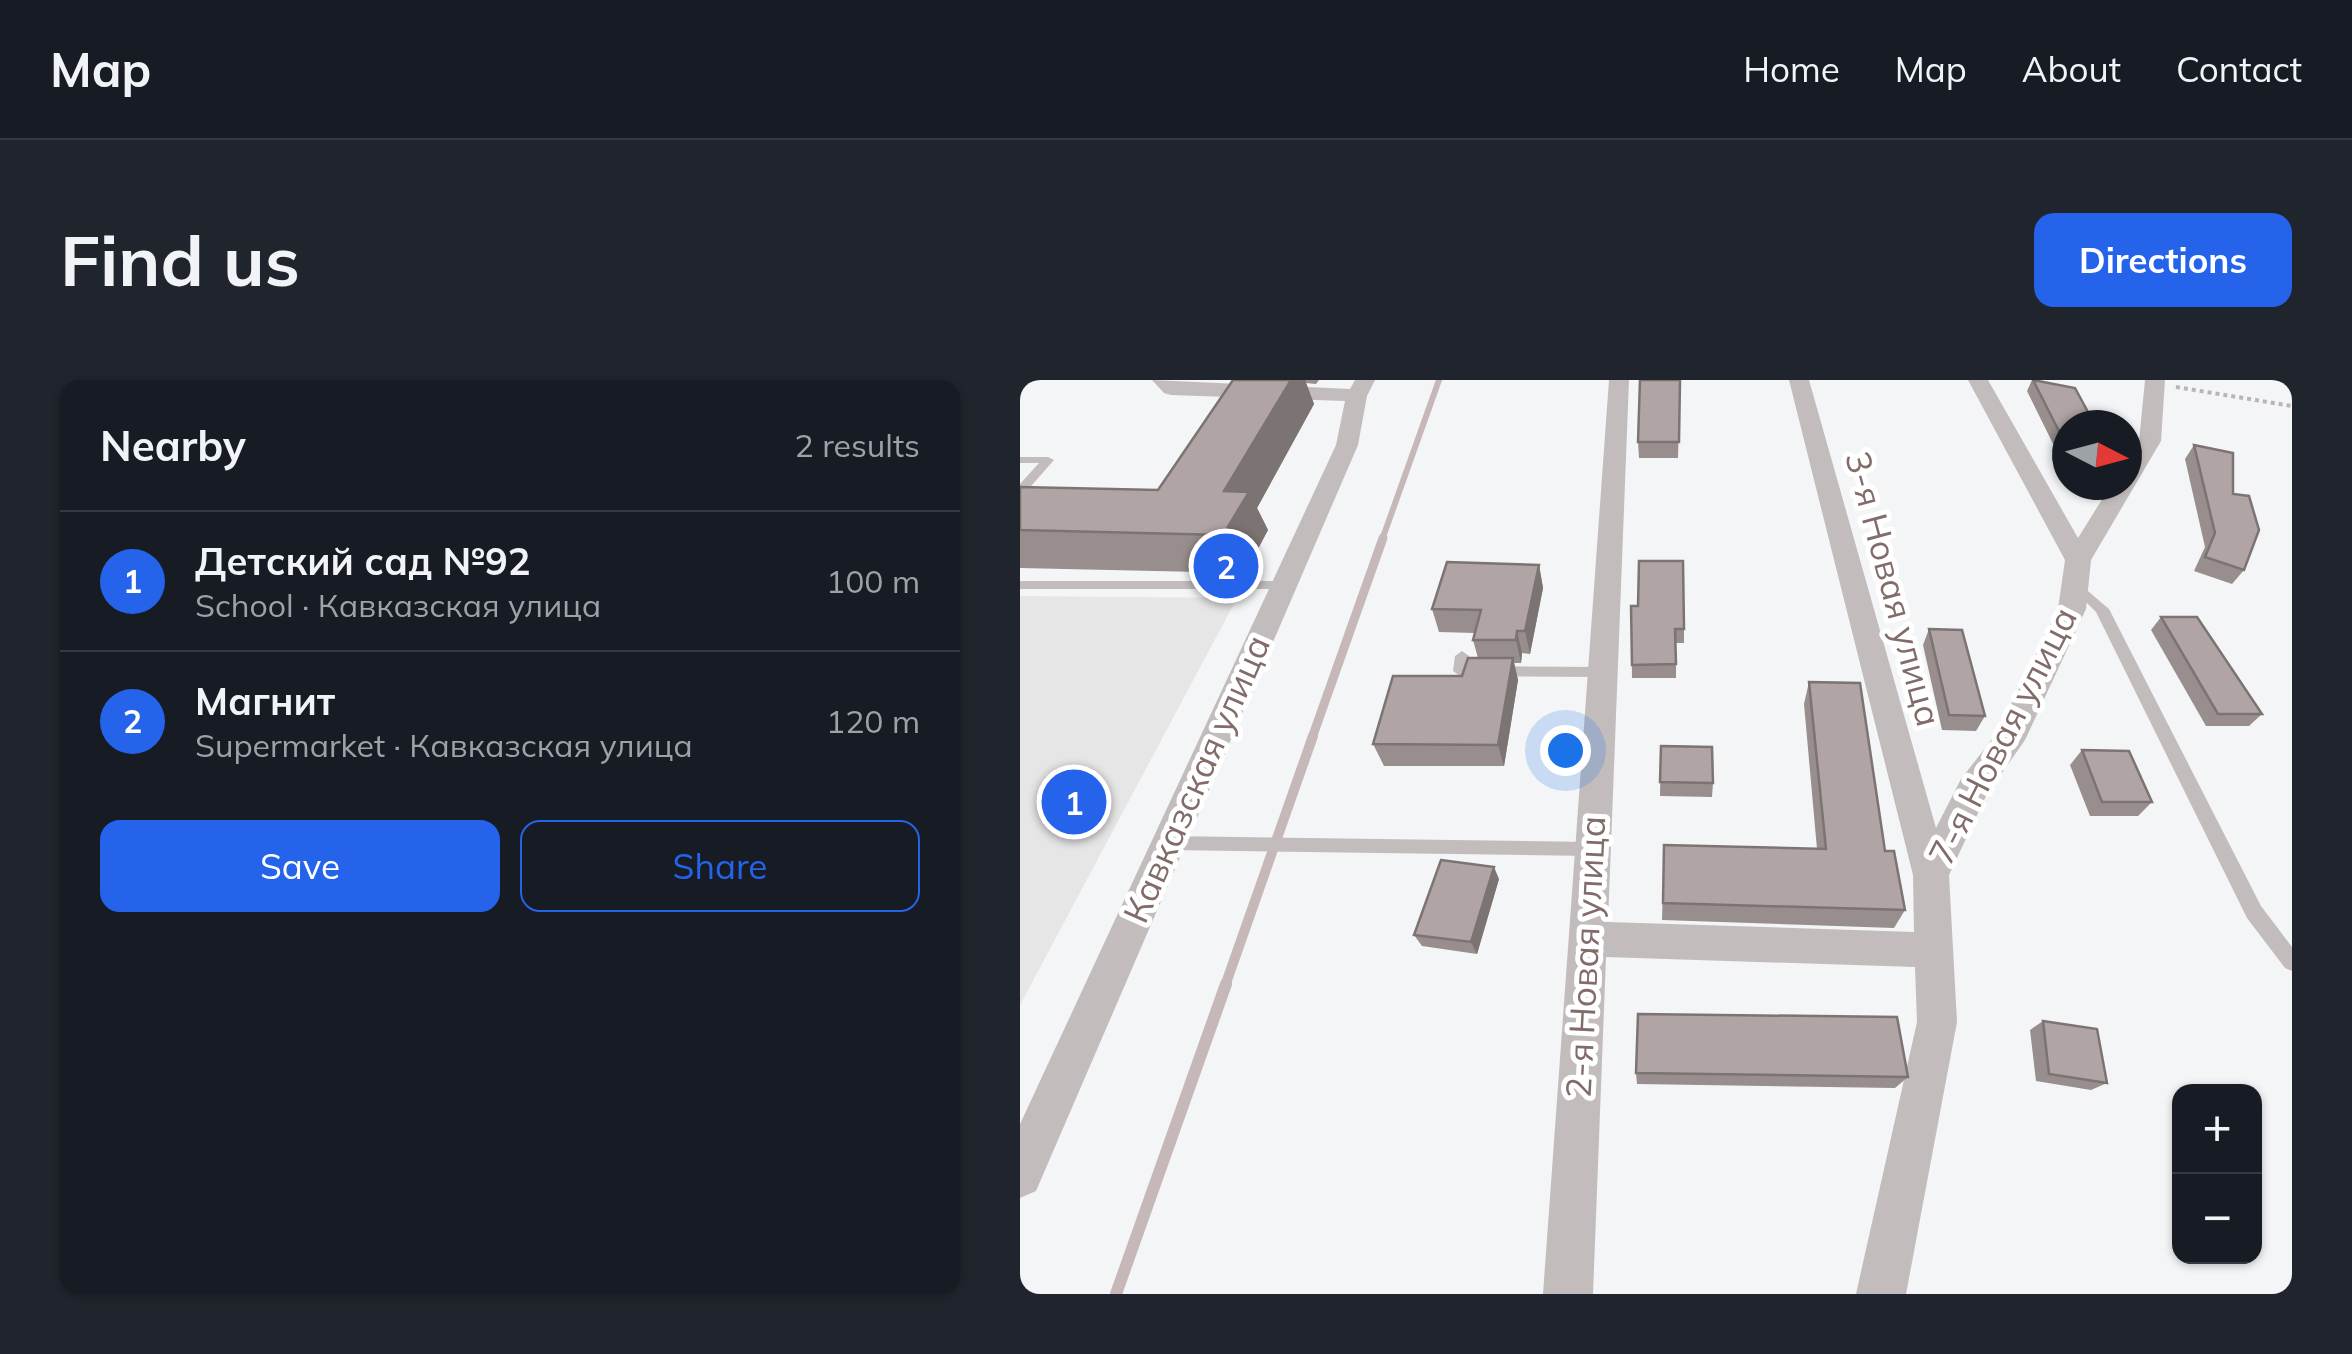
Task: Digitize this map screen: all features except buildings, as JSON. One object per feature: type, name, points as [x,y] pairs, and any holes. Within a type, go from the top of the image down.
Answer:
[{"type":"street","points":[[1162,380],[1171,389],[1256,392],[1361,388]]},
{"type":"street","name":"2-я Новая улица","points":[[1568,1294],[1619,380]]},
{"type":"street","name":"3-я Новая улица","points":[[1798,380],[1932,875]]},
{"type":"street","points":[[1978,380],[2076,572]]},
{"type":"street","name":"7-я Новая улица","points":[[2142,454],[2150,441],[2155,382]]},
{"type":"street","name":"Кавказская улица","points":[[1020,1176],[1347,445],[1361,388]]},
{"type":"street","name":"7-я Новая улица","points":[[1881,1294],[1937,1022],[1932,875],[1973,788],[2008,740],[2072,609],[2076,572],[2115,500]]},
{"type":"street","points":[[1586,940],[1934,950]]},
{"type":"lane","points":[[1020,460],[1048,460],[1020,494]]},
{"type":"lane","points":[[1020,494],[1039,497]]},
{"type":"lane","points":[[2076,572],[2102,609],[2254,912],[2292,962]]},
{"type":"lane","points":[[1020,584],[1284,585]]},
{"type":"lane","points":[[1462,656],[1460,672],[1600,672]]},
{"type":"lane","points":[[1169,843],[1591,849]]},
{"type":"path","points":[[2155,382],[2292,406]]},
{"type":"shaded area","points":[[1020,596],[1237,598],[1020,1005]]},
{"type":"waterway","points":[[1382,540],[1439,380]]},
{"type":"waterway","points":[[1312,738],[1383,538]]},
{"type":"waterway","points":[[1225,986],[1313,736]]},
{"type":"waterway","points":[[1116,1294],[1226,984]]},
{"type":"place","name":"Магнит","points":[[1226,566]]},
{"type":"place","name":"Детский сад №92","points":[[1074,802]]}]
